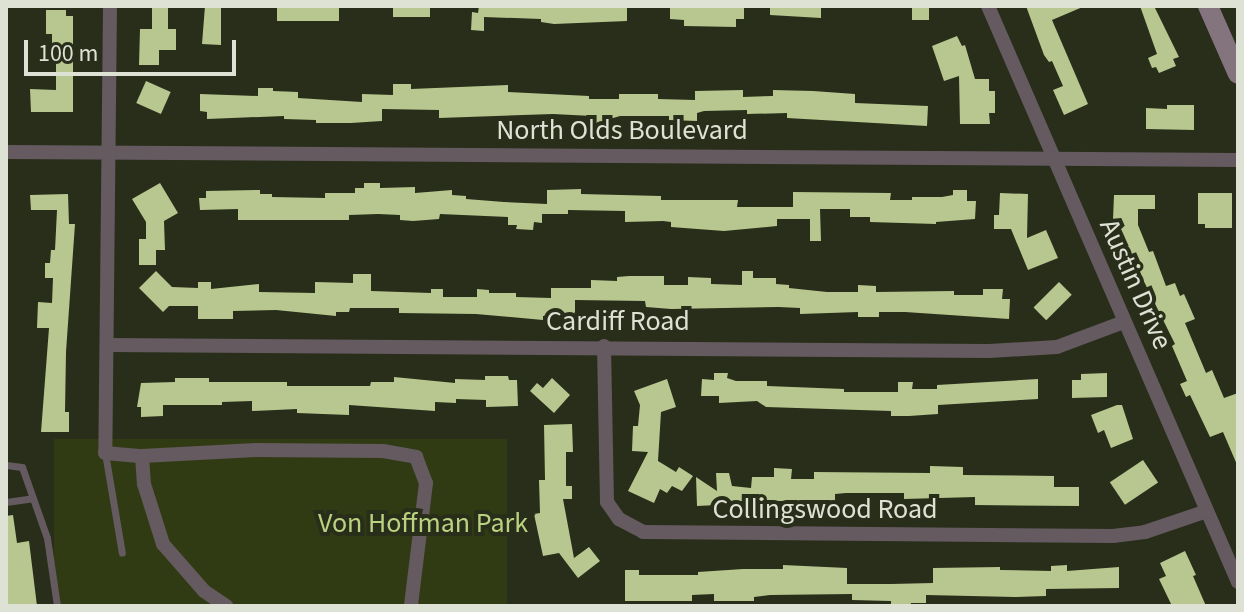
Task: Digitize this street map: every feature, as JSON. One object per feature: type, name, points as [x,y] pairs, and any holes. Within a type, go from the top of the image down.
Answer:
[{"type":"main road","points":[[1208,6],[1238,74]]},
{"type":"street","points":[[110,6],[105,453],[142,456],[272,450],[383,451],[416,457],[426,483],[411,606]]},
{"type":"street","name":"Austin Drive","points":[[988,6],[1238,582]]},
{"type":"street","name":"North Olds Boulevard","points":[[6,152],[1238,160]]},
{"type":"street","name":"Cardiff Road","points":[[107,345],[1028,350],[1079,341],[1124,322]]},
{"type":"street","name":"Collingswood Road","points":[[604,346],[607,502],[619,519],[643,532],[1113,536],[1145,532],[1207,511]]},
{"type":"street","points":[[142,456],[144,484],[163,544],[204,591],[226,606]]},
{"type":"lane","points":[[105,453],[122,553]]},
{"type":"lane","points":[[6,465],[22,467],[47,538],[57,606]]},
{"type":"lane","points":[[6,502],[33,498]]},
{"type":"green space","name":"Von Hoffman Park","points":[[54,439],[507,439],[507,606],[54,606]]},
{"type":"building","points":[[152,6],[168,6],[168,29],[176,29],[176,50],[159,50],[159,65],[139,65],[140,29],[152,29]]},
{"type":"building","points":[[205,6],[221,6],[221,45],[202,44]]},
{"type":"building","points":[[277,6],[339,6],[339,21],[277,21]]},
{"type":"building","points":[[393,6],[430,6],[430,17],[393,17]]},
{"type":"building","points":[[479,6],[627,6],[627,21],[554,24],[541,22],[541,19],[484,17],[484,31],[471,30],[472,12],[478,13]]},
{"type":"building","points":[[670,6],[744,6],[744,19],[736,19],[736,27],[684,26],[684,20],[670,19]]},
{"type":"building","points":[[770,6],[821,6],[821,18],[770,15]]},
{"type":"building","points":[[912,6],[929,6],[929,20],[912,20]]},
{"type":"building","points":[[1026,6],[1085,6],[1052,20],[1088,104],[1064,115],[1053,90],[1063,86],[1052,61],[1049,62],[1044,55]]},
{"type":"building","points":[[1140,6],[1154,6],[1179,57],[1173,59],[1176,66],[1159,73],[1156,67],[1152,68],[1148,58],[1157,54]]},
{"type":"building","points":[[46,10],[66,10],[66,16],[73,16],[73,112],[31,112],[30,89],[56,90],[56,55],[52,55],[52,34],[46,34]]},
{"type":"building","points":[[957,36],[962,46],[965,45],[975,79],[989,79],[989,91],[995,91],[995,113],[989,113],[990,124],[960,124],[959,76],[944,81],[932,46]]},
{"type":"building","points":[[146,81],[171,92],[161,114],[136,103]]},
{"type":"building","points":[[393,84],[411,84],[411,89],[508,85],[508,92],[589,96],[589,99],[619,99],[619,94],[658,94],[658,99],[695,100],[695,91],[743,90],[743,97],[773,96],[773,90],[855,94],[855,103],[928,106],[927,126],[787,118],[787,113],[747,114],[747,110],[704,111],[697,113],[697,121],[669,120],[669,116],[620,116],[596,123],[592,116],[553,114],[439,118],[439,110],[382,109],[382,121],[316,123],[316,120],[284,119],[284,116],[207,119],[207,112],[200,111],[200,94],[258,96],[258,88],[273,88],[273,91],[298,92],[298,98],[362,102],[362,94],[393,95]]},
{"type":"building","points":[[1167,105],[1194,105],[1194,130],[1146,129],[1146,108],[1167,109]]},
{"type":"building","points":[[160,183],[178,213],[164,221],[165,250],[156,250],[156,265],[139,265],[139,239],[146,239],[146,222],[132,199]]},
{"type":"building","points":[[364,183],[380,183],[380,188],[415,187],[415,193],[452,190],[452,195],[466,196],[466,199],[547,204],[547,190],[581,189],[581,194],[661,196],[661,200],[738,200],[737,207],[793,207],[793,192],[891,193],[890,200],[912,200],[912,197],[942,197],[953,195],[953,190],[967,190],[967,201],[976,201],[975,219],[936,224],[870,222],[870,217],[850,217],[850,209],[820,209],[821,241],[810,241],[810,219],[777,219],[777,226],[724,231],[671,227],[671,222],[663,221],[625,222],[625,211],[568,210],[568,214],[542,214],[542,223],[534,222],[533,230],[508,225],[508,217],[440,214],[439,219],[413,221],[400,220],[400,215],[378,214],[349,215],[349,220],[238,220],[238,209],[200,210],[199,198],[206,198],[206,191],[260,190],[260,194],[272,194],[272,197],[325,198],[325,193],[355,193],[355,188],[364,188]]},
{"type":"building","points":[[1000,193],[1028,194],[1027,238],[1046,230],[1058,258],[1028,270],[1011,229],[994,229],[994,215],[999,215]]},
{"type":"building","points":[[1198,193],[1232,193],[1232,228],[1205,228],[1205,224],[1198,224]]},
{"type":"building","points":[[68,194],[69,224],[75,224],[66,352],[65,412],[69,412],[69,432],[41,432],[49,328],[37,328],[38,302],[52,303],[53,278],[45,278],[45,263],[50,263],[51,250],[55,250],[57,210],[31,210],[30,195]]},
{"type":"building","points":[[1114,195],[1155,195],[1155,209],[1138,209],[1138,225],[1149,252],[1153,251],[1166,286],[1175,283],[1180,296],[1184,294],[1195,319],[1185,323],[1206,373],[1212,370],[1224,398],[1238,393],[1238,467],[1223,432],[1210,437],[1190,395],[1186,397],[1180,384],[1187,381],[1172,346],[1175,344],[1113,219]]},
{"type":"building","points":[[156,271],[172,287],[198,288],[198,282],[211,282],[211,289],[259,284],[259,292],[315,293],[315,282],[353,283],[353,274],[371,274],[371,291],[431,293],[431,289],[443,289],[443,297],[477,297],[477,289],[489,290],[489,293],[516,293],[516,297],[551,298],[551,288],[591,288],[591,280],[617,281],[617,277],[664,276],[664,285],[688,285],[688,277],[711,278],[711,284],[742,285],[742,271],[753,271],[753,278],[776,278],[776,284],[789,285],[789,288],[858,292],[858,285],[876,286],[876,292],[954,291],[954,295],[983,295],[983,289],[1003,289],[1002,299],[1010,299],[1009,319],[905,312],[879,312],[879,317],[858,317],[858,312],[800,314],[800,308],[779,307],[671,309],[646,307],[645,301],[575,300],[575,316],[543,316],[543,320],[476,314],[399,313],[399,308],[350,308],[349,312],[336,312],[336,316],[276,310],[233,311],[233,319],[198,319],[198,306],[169,306],[163,312],[139,288]]},
{"type":"building","points":[[1059,282],[1072,295],[1046,320],[1034,307]]},
{"type":"building","points":[[714,373],[728,373],[727,378],[736,381],[767,381],[767,386],[844,389],[844,392],[898,392],[898,382],[913,382],[912,389],[937,389],[937,385],[1038,379],[1038,399],[938,405],[938,414],[909,416],[891,416],[891,411],[766,407],[757,401],[719,403],[719,396],[701,396],[702,379],[714,380]]},
{"type":"building","points":[[1107,373],[1107,397],[1072,398],[1072,380],[1081,380],[1081,374]]},
{"type":"building","points":[[485,376],[508,376],[509,380],[517,380],[518,406],[486,407],[486,400],[456,399],[456,403],[435,402],[435,411],[349,405],[349,415],[297,413],[297,409],[252,411],[252,401],[222,402],[222,405],[163,405],[163,416],[141,417],[141,407],[137,407],[141,383],[175,382],[175,378],[209,378],[209,382],[287,382],[287,386],[370,386],[371,382],[394,382],[394,377],[455,383],[455,379],[485,380]]},
{"type":"building","points":[[552,378],[570,395],[554,413],[530,391],[537,383],[543,388]]},
{"type":"building","points":[[667,379],[676,407],[661,412],[658,461],[676,472],[679,467],[693,476],[682,491],[672,486],[667,493],[660,489],[654,503],[628,491],[648,452],[632,451],[633,426],[638,426],[640,405],[634,391]]},
{"type":"building","points":[[1122,405],[1133,439],[1111,448],[1104,430],[1098,433],[1091,415]]},
{"type":"building","points":[[572,424],[573,452],[566,452],[566,486],[572,486],[572,499],[563,499],[574,558],[589,547],[600,561],[578,578],[559,553],[543,556],[534,514],[540,513],[539,480],[545,480],[544,425]]},
{"type":"building","points":[[1143,460],[1158,482],[1125,505],[1110,482]]},
{"type":"building","points":[[930,466],[963,467],[963,475],[1054,476],[1054,487],[1079,487],[1079,506],[975,505],[975,497],[904,499],[904,493],[846,493],[835,494],[835,501],[732,501],[737,504],[697,506],[696,477],[717,491],[716,473],[729,473],[732,486],[751,488],[752,477],[774,477],[774,468],[792,469],[791,479],[814,479],[814,472],[930,473]]},
{"type":"building","points":[[13,515],[17,543],[29,541],[37,606],[6,606],[6,516]]},
{"type":"building","points":[[1185,551],[1206,606],[1172,606],[1159,579],[1166,576],[1160,563]]},
{"type":"building","points":[[783,565],[847,568],[847,584],[933,583],[933,568],[1000,567],[1000,570],[1051,571],[1051,566],[1067,565],[1067,571],[1119,567],[1119,588],[1046,589],[1046,596],[926,595],[926,603],[911,603],[910,606],[891,606],[891,601],[852,600],[852,594],[770,595],[754,597],[754,601],[714,601],[714,594],[692,595],[692,601],[625,601],[625,570],[639,570],[639,575],[698,575],[698,572],[783,569]]}]
